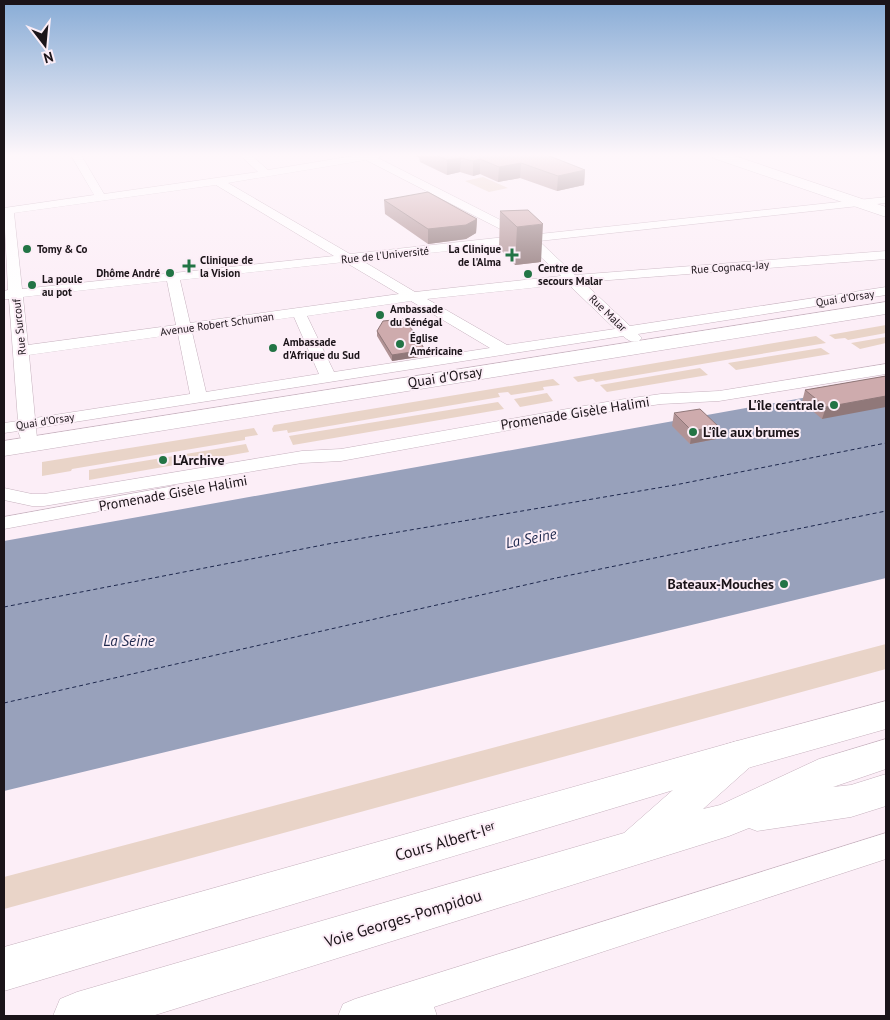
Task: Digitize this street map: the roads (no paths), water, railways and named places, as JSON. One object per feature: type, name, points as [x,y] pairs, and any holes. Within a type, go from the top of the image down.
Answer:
[{"type":"main road","points":[[859,203],[886,212]]},
{"type":"main road","name":"Quai d'Orsay","points":[[20,439],[635,339],[886,308]]},
{"type":"main road","name":"Cours Albert-Iᵉʳ","points":[[4,968],[737,756],[886,715]]},
{"type":"main road","name":"Voie Georges-Pompidou","points":[[77,1016],[729,818],[832,770],[886,754]]},
{"type":"main road","points":[[632,849],[737,756]]},
{"type":"main road","name":"Voie Georges-Pompidou","points":[[729,818],[875,797]]},
{"type":"street","points":[[6,210],[65,203]]},
{"type":"street","points":[[253,203],[506,351]]},
{"type":"street","name":"Rue Malar","points":[[461,203],[530,239],[635,339]]},
{"type":"street","name":"Rue de l'Université","points":[[9,295],[871,203]]},
{"type":"street","name":"Rue Surcouf","points":[[6,210],[9,295],[21,351],[20,439]]},
{"type":"street","name":"Rue Cognacq-Jay","points":[[413,297],[573,279],[886,255]]},
{"type":"street","points":[[173,278],[199,397]]},
{"type":"street","name":"Quai d'Orsay","points":[[4,428],[20,439],[199,397],[506,351],[635,339],[886,291]]},
{"type":"street","name":"Avenue Robert Schuman","points":[[21,351],[413,297]]},
{"type":"street","points":[[299,313],[328,377]]},
{"type":"street","name":"Promenade Gisèle Halimi","points":[[4,494],[32,500],[44,500],[302,457],[341,455],[431,437],[662,399],[709,386],[886,355]]},
{"type":"street","name":"Promenade Gisèle Halimi","points":[[662,399],[719,396],[886,369]]},
{"type":"street","name":"Promenade Gisèle Halimi","points":[[4,523],[304,469],[341,455]]},
{"type":"street","points":[[355,1016],[417,1007],[886,846]]},
{"type":"water","name":"La Seine","points":[[886,383],[886,578],[4,791],[4,541]]},
{"type":"place","name":"Tomy & Co","points":[[27,249]]},
{"type":"place","name":"La Clinique de l'Alma","points":[[512,255]]},
{"type":"place","name":"Clinique de la Vision","points":[[189,266]]},
{"type":"place","name":"Dhôme André","points":[[170,273]]},
{"type":"place","name":"Centre de secours Malar","points":[[528,274]]},
{"type":"place","name":"La poule au pot","points":[[32,285]]},
{"type":"place","name":"Ambassade du Sénégal","points":[[380,315]]},
{"type":"place","name":"Église Américaine","points":[[400,344]]},
{"type":"place","name":"Ambassade d'Afrique du Sud","points":[[273,348]]},
{"type":"place","name":"L'île centrale","points":[[834,405]]},
{"type":"place","name":"L'île aux brumes","points":[[693,432]]},
{"type":"place","name":"L'Archive","points":[[163,460]]},
{"type":"place","name":"Bateaux-Mouches","points":[[784,584]]}]
